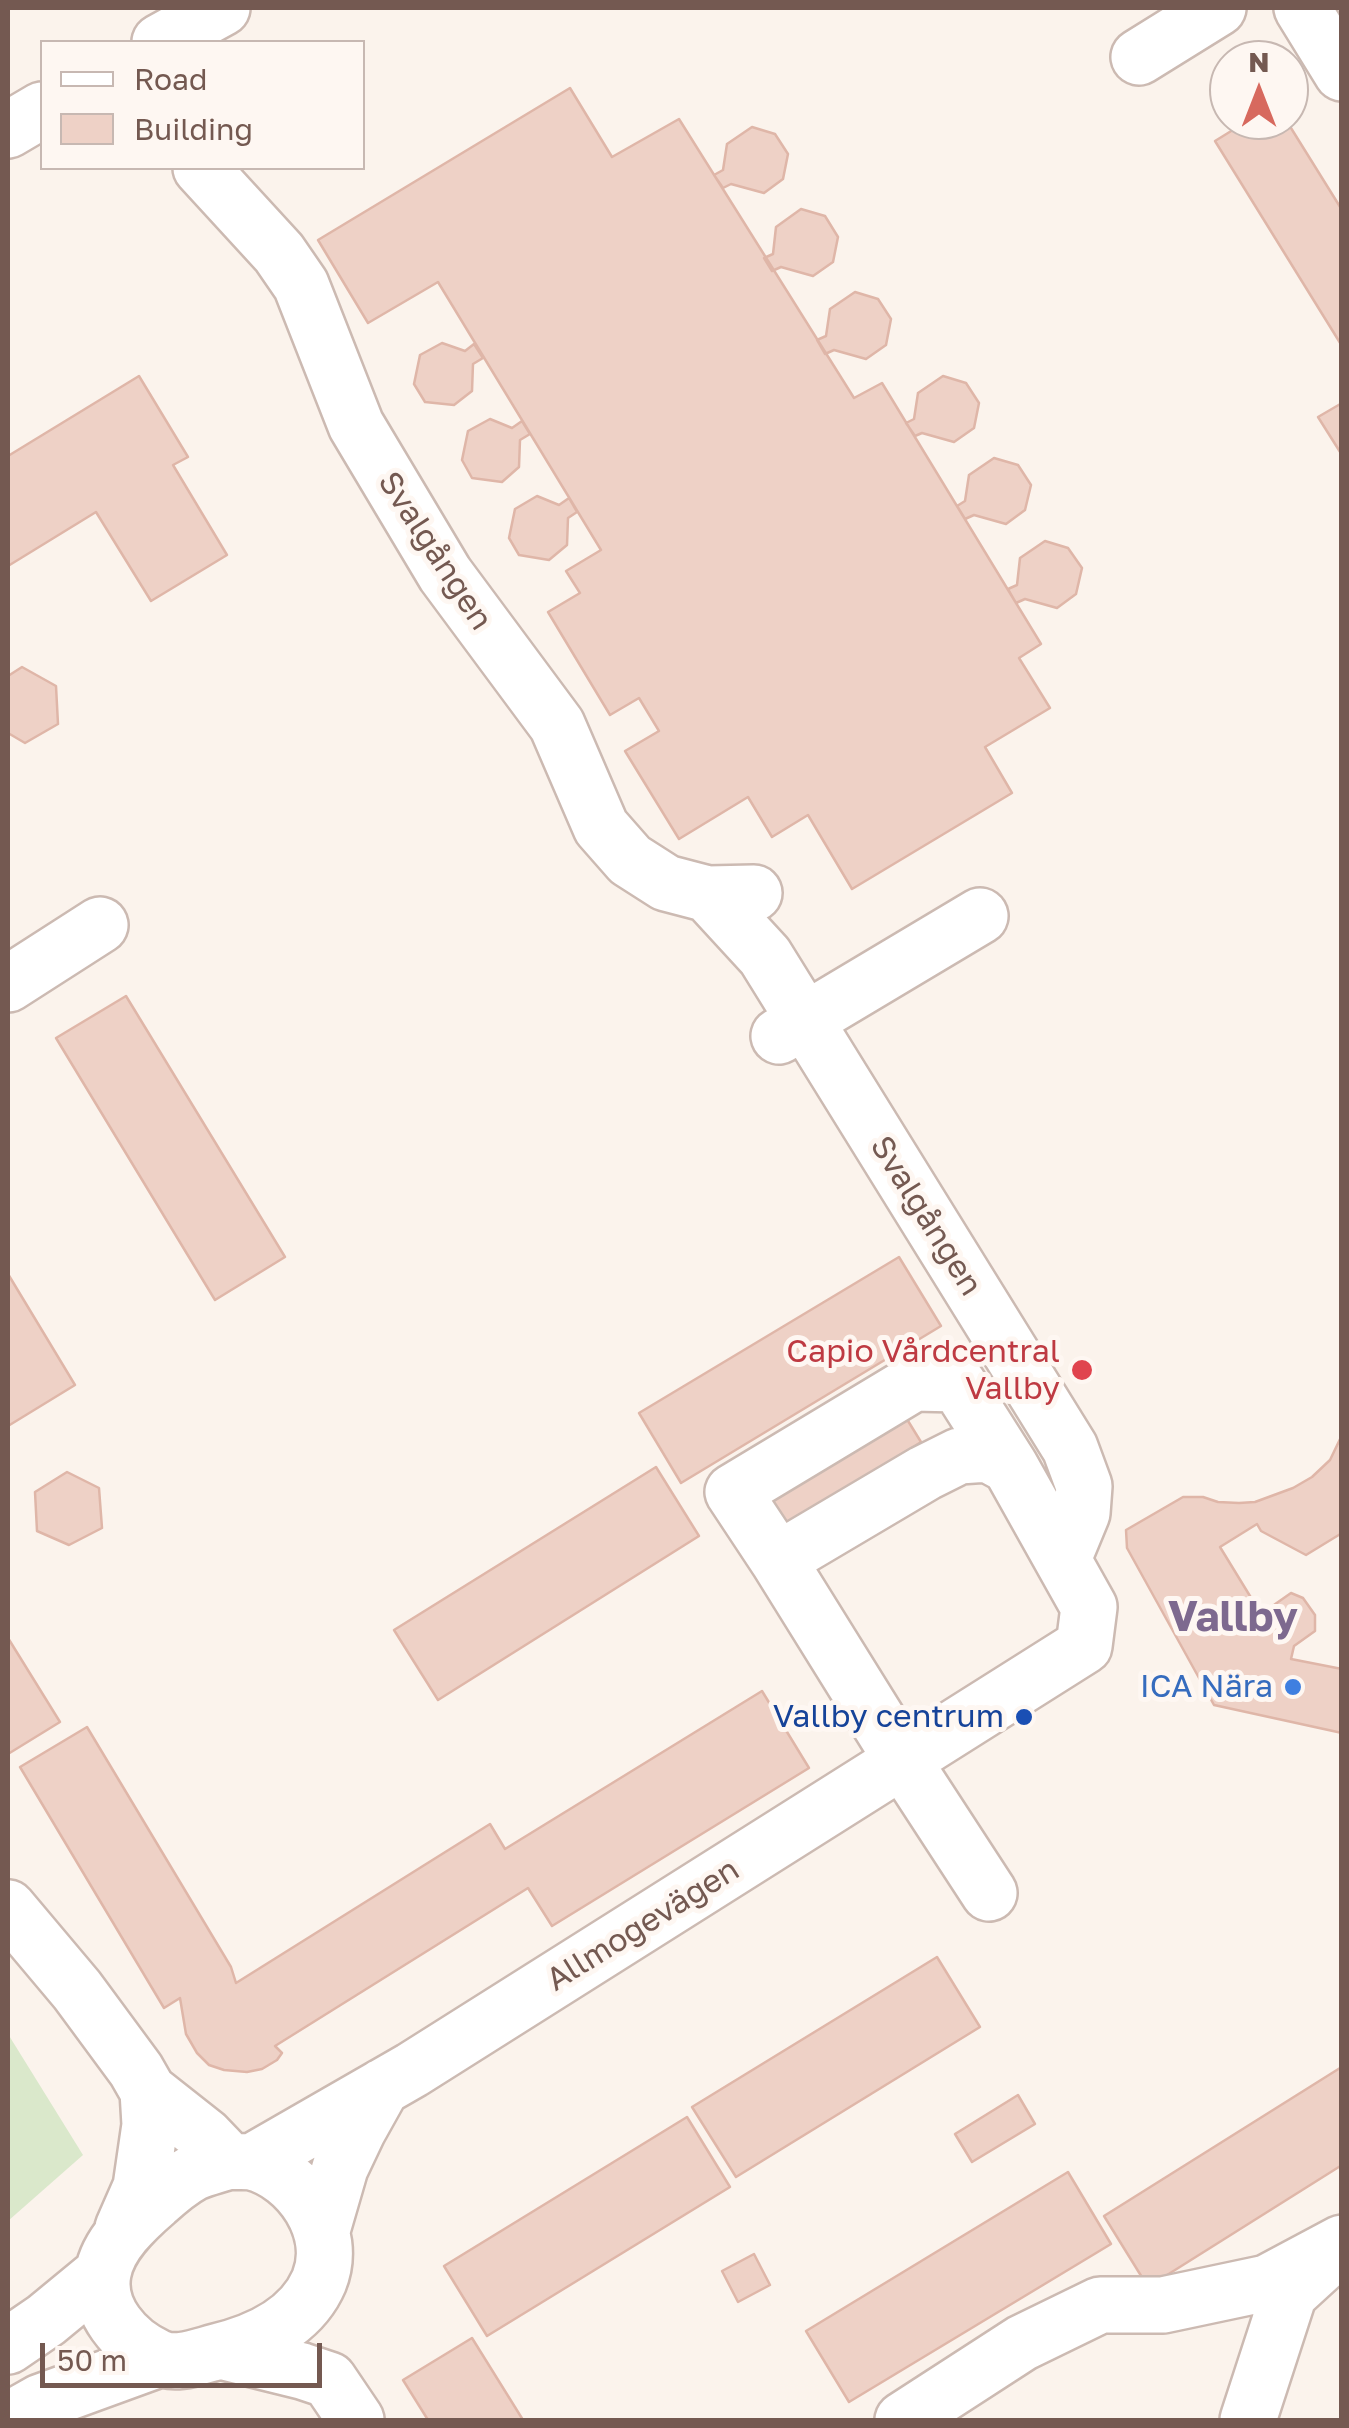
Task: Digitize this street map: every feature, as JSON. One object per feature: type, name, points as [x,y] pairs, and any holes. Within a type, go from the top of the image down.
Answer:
[{"type":"street","points":[[164,40],[222,8]]},
{"type":"street","points":[[1138,57],[1218,8]]},
{"type":"street","points":[[1302,8],[1342,73]]},
{"type":"street","points":[[8,130],[40,111]]},
{"type":"street","name":"Svalgången","points":[[203,170],[279,253],[301,285],[356,425],[444,574],[556,725],[602,827],[630,860],[666,883],[731,894],[765,956],[791,1028],[1070,1448],[1084,1486],[1082,1513],[1063,1559]]},
{"type":"street","points":[[791,1028],[980,916]]},
{"type":"street","points":[[8,984],[100,926]]},
{"type":"street","points":[[989,1893],[733,1492],[914,1383],[958,1384],[1063,1559]]},
{"type":"street","points":[[778,1560],[959,1456],[988,1454],[1010,1466]]},
{"type":"street","name":"Allmogevägen","points":[[241,2162],[382,2088],[1084,1646],[1089,1606],[1063,1559]]},
{"type":"street","points":[[8,1908],[77,1990],[148,2091],[241,2162],[290,2180],[309,2203],[321,2255],[342,2400]]},
{"type":"street","name":"Allmogevägen","points":[[321,2255],[340,2168],[382,2088]]},
{"type":"street","points":[[148,2091],[150,2126],[142,2187],[109,2258],[103,2293],[110,2314],[126,2338],[159,2358],[178,2362],[257,2340],[290,2320],[308,2298],[321,2255]]},
{"type":"street","points":[[8,2346],[46,2320],[109,2258],[139,2216],[191,2174],[241,2162]]},
{"type":"street","points":[[903,2420],[1022,2344],[1100,2305],[1163,2306],[1267,2284],[1342,2245]]},
{"type":"street","points":[[1248,2420],[1289,2294],[1342,2245]]},
{"type":"street","points":[[220,2351],[302,2370],[342,2400]]},
{"type":"street","points":[[9,2420],[41,2402],[159,2358]]},
{"type":"green space","points":[[8,2034],[83,2155],[8,2221]]},
{"type":"building","points":[[570,88],[612,157],[679,119],[854,398],[882,383],[1041,644],[1019,658],[1050,708],[985,747],[1012,793],[852,889],[808,815],[772,837],[748,797],[679,839],[625,751],[659,731],[639,698],[610,715],[548,612],[580,593],[566,571],[601,550],[438,282],[368,323],[318,240]]},
{"type":"building","points":[[752,127],[775,134],[788,154],[783,179],[764,193],[731,184],[723,188],[714,175],[723,170],[727,144]]},
{"type":"building","points":[[1298,140],[1342,210],[1342,346],[1215,141]]},
{"type":"building","points":[[801,209],[825,216],[838,237],[833,262],[813,276],[781,267],[772,271],[764,258],[773,254],[776,227]]},
{"type":"building","points":[[855,292],[878,299],[891,319],[886,345],[866,359],[834,350],[825,354],[817,340],[826,336],[830,309]]},
{"type":"building","points":[[442,343],[465,351],[474,344],[483,358],[473,364],[472,391],[454,405],[425,402],[414,384],[420,355]]},
{"type":"building","points":[[139,376],[188,457],[173,465],[227,555],[151,601],[96,512],[8,566],[8,456]]},
{"type":"building","points":[[943,376],[966,383],[979,403],[974,428],[954,442],[922,433],[915,436],[906,423],[914,419],[918,393]]},
{"type":"building","points":[[1342,403],[1342,455],[1318,417]]},
{"type":"building","points":[[490,419],[512,428],[522,421],[530,434],[520,440],[519,467],[502,482],[472,478],[462,460],[468,431]]},
{"type":"building","points":[[994,458],[1018,465],[1031,485],[1025,510],[1006,524],[974,515],[965,519],[957,506],[965,501],[969,475]]},
{"type":"building","points":[[537,496],[559,505],[569,498],[577,512],[568,518],[567,545],[549,560],[519,555],[509,538],[515,509]]},
{"type":"building","points":[[1045,541],[1068,548],[1082,568],[1076,594],[1057,608],[1025,599],[1016,603],[1008,589],[1017,585],[1020,558]]},
{"type":"building","points":[[22,667],[56,686],[58,724],[25,743],[8,733],[8,676]]},
{"type":"building","points":[[126,996],[285,1257],[215,1300],[56,1038]]},
{"type":"building","points":[[899,1257],[941,1326],[681,1483],[639,1413]]},
{"type":"building","points":[[8,1274],[75,1385],[8,1426]]},
{"type":"building","points":[[905,1416],[921,1442],[777,1535],[760,1508]]},
{"type":"building","points":[[1342,1435],[1342,1533],[1306,1555],[1261,1531],[1257,1524],[1220,1547],[1261,1614],[1291,1593],[1303,1598],[1315,1615],[1315,1631],[1294,1646],[1291,1659],[1342,1669],[1342,1733],[1214,1705],[1127,1548],[1126,1530],[1183,1497],[1255,1502],[1293,1488],[1330,1460]]},
{"type":"building","points":[[656,1467],[699,1536],[438,1700],[394,1630]]},
{"type":"building","points":[[67,1472],[99,1488],[102,1528],[69,1545],[37,1531],[35,1492]]},
{"type":"building","points":[[8,1638],[60,1722],[8,1754]]},
{"type":"building","points":[[762,1691],[809,1768],[552,1926],[528,1888],[275,2046],[282,2053],[277,2060],[247,2072],[209,2065],[197,2053],[186,2034],[180,1998],[164,2008],[20,1767],[87,1727],[231,1967],[236,1983],[490,1824],[505,1849]]},
{"type":"building","points":[[937,1957],[980,2027],[736,2177],[692,2107]]},
{"type":"building","points":[[1340,2068],[1342,2165],[1148,2287],[1104,2216]]},
{"type":"building","points":[[1018,2095],[1035,2124],[972,2162],[955,2134]]},
{"type":"building","points":[[687,2117],[730,2187],[487,2336],[444,2266]]},
{"type":"building","points":[[1068,2172],[1111,2244],[849,2402],[806,2331]]},
{"type":"building","points":[[754,2254],[770,2285],[738,2302],[722,2271]]},
{"type":"building","points":[[472,2338],[523,2420],[428,2420],[403,2380]]},
{"type":"place","name":"Capio Vårdcentral Vallby","points":[[1082,1370]]},
{"type":"place","name":"ICA Nära","points":[[1293,1687]]},
{"type":"place","name":"Vallby centrum","points":[[1024,1717]]},
{"type":"district","name":"Vallby","points":[[1233,1618]]}]
